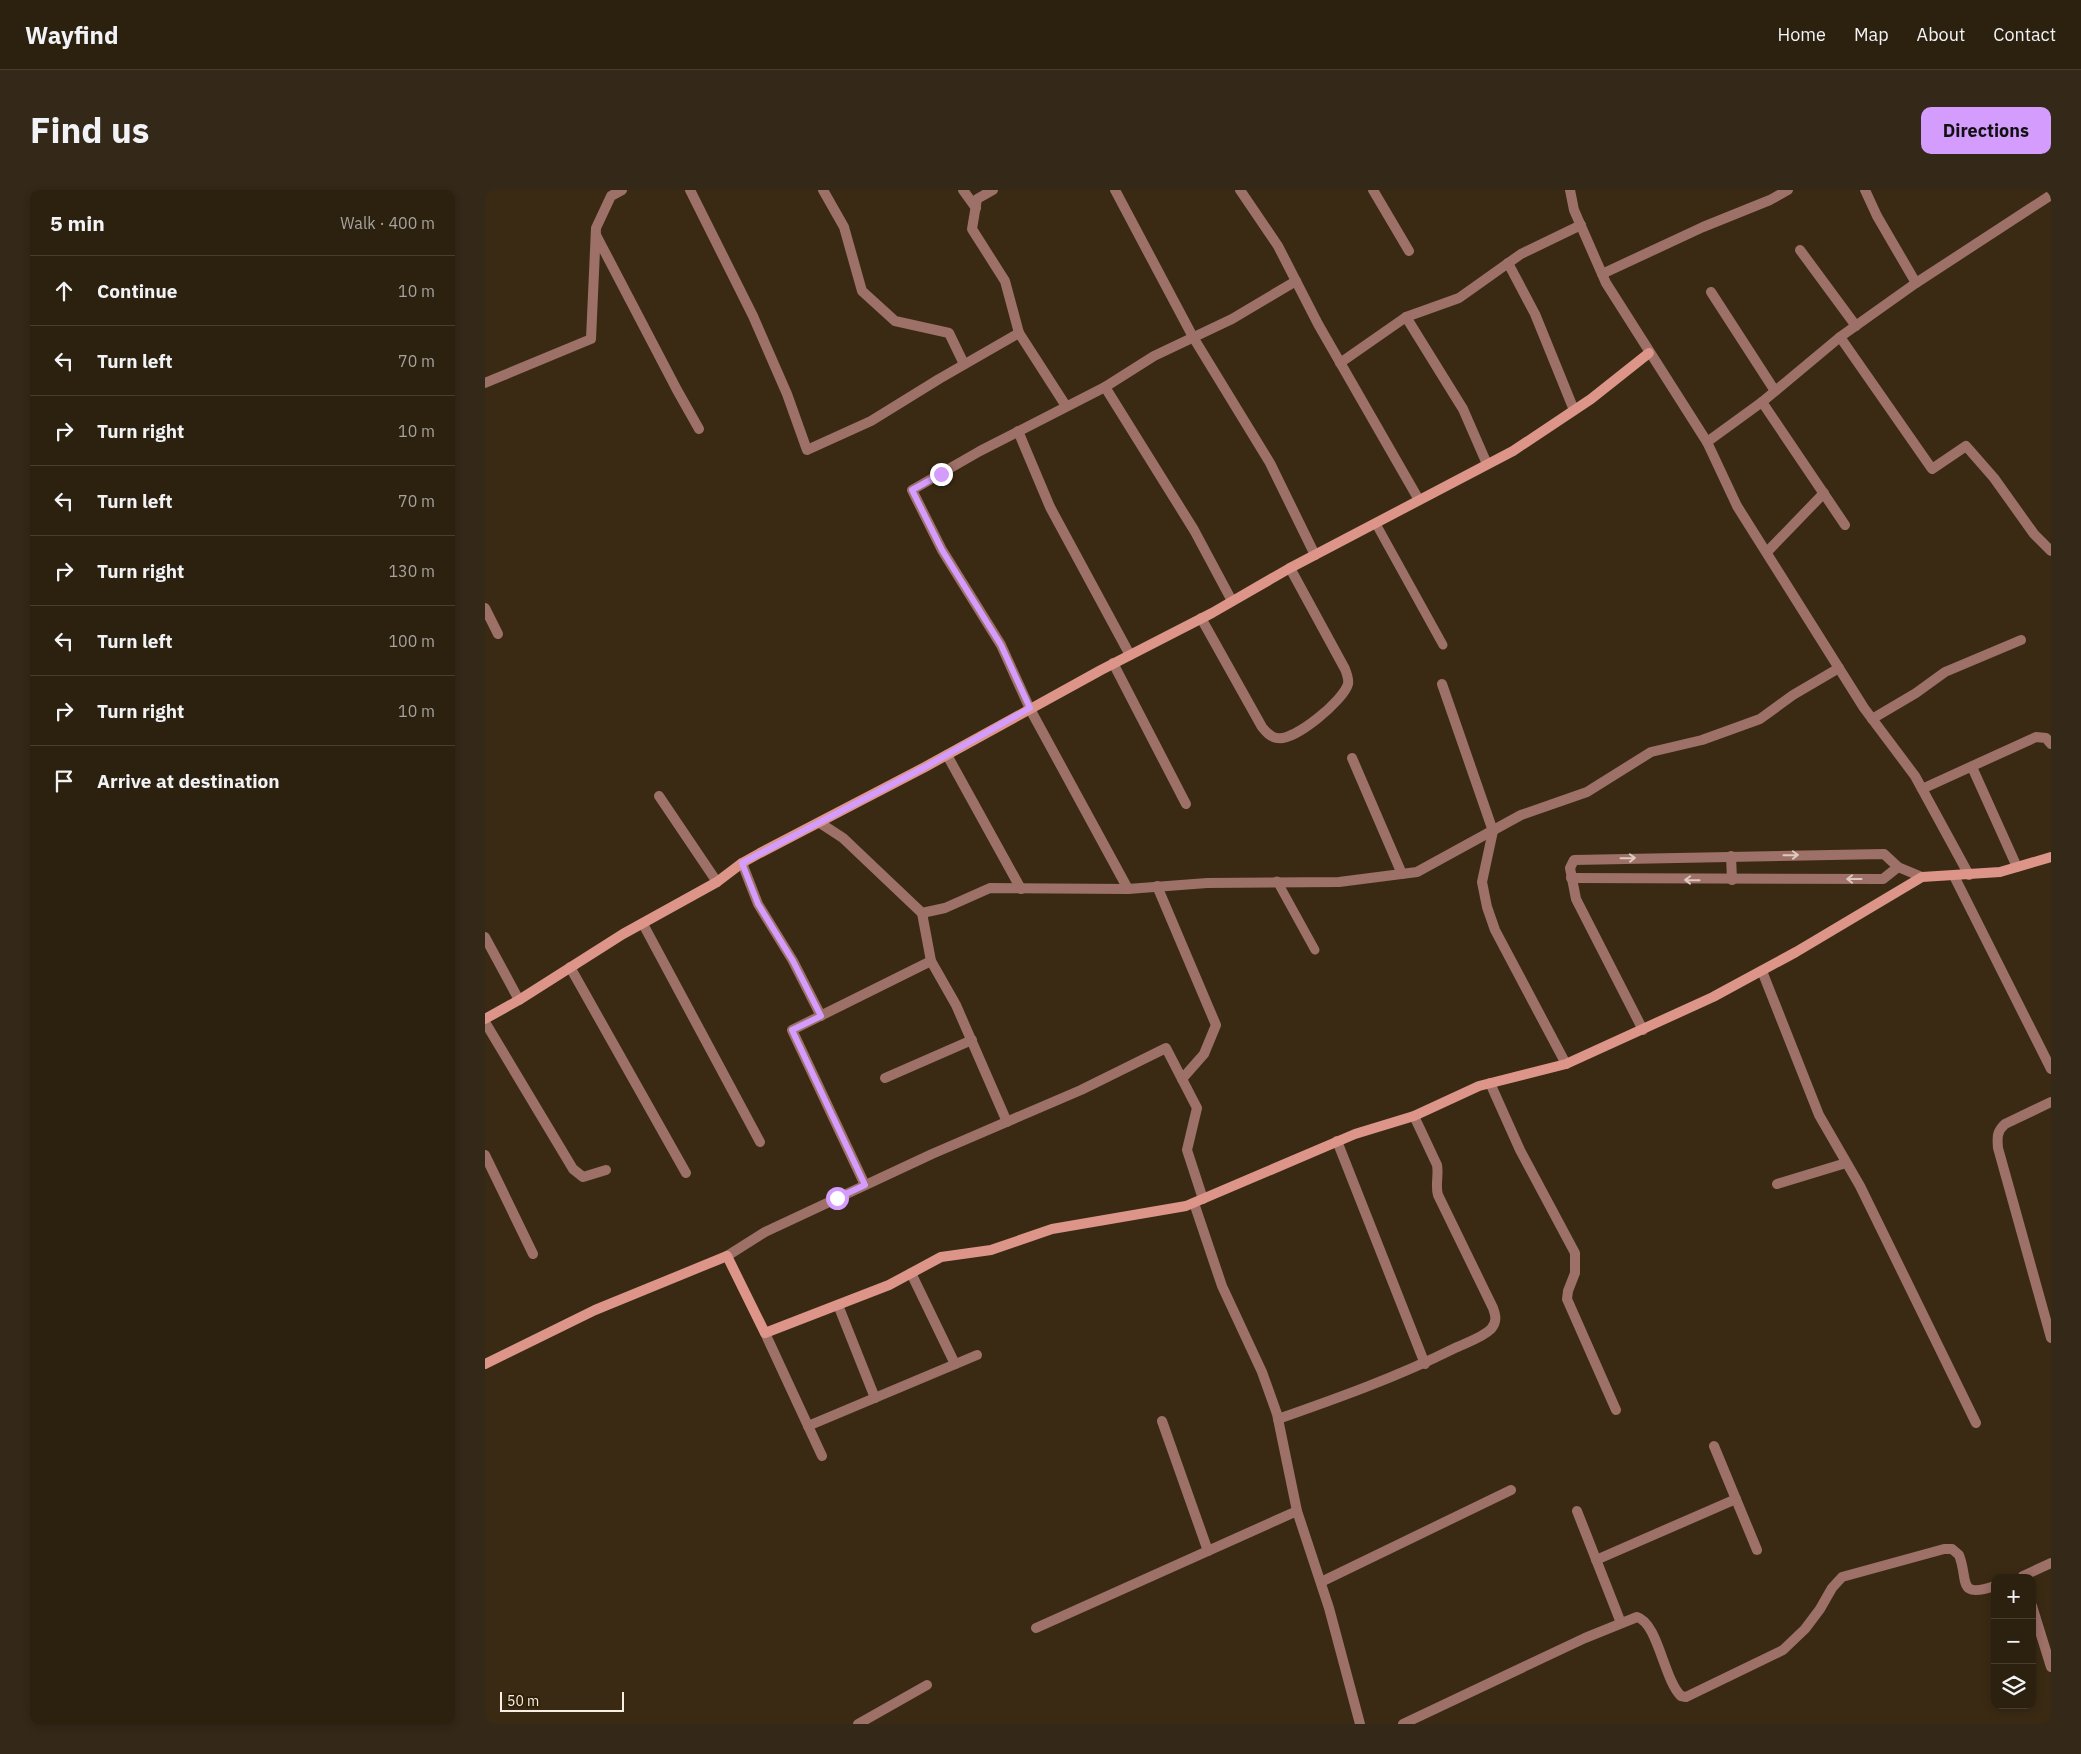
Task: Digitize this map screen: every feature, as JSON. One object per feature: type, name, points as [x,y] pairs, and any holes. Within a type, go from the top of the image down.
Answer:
[{"type":"street","points":[[485,383],[591,339],[596,228],[611,196],[622,190]]},
{"type":"street","points":[[690,190],[753,316],[787,394],[807,450],[871,421],[1019,333]]},
{"type":"street","points":[[823,190],[844,227],[861,292],[895,321],[949,333],[964,364]]},
{"type":"street","points":[[963,190],[975,208]]},
{"type":"street","points":[[993,190],[977,199],[972,229],[1005,281],[1019,333],[1066,406]]},
{"type":"street","points":[[1115,190],[1193,337],[1269,463],[1315,555]]},
{"type":"street","points":[[1240,190],[1278,246],[1340,363],[1419,500]]},
{"type":"street","points":[[1373,190],[1409,251]]},
{"type":"street","points":[[1571,190],[1574,210],[1602,274],[1649,353],[1707,442],[1737,506],[1872,719],[1915,776],[1969,875]]},
{"type":"street","points":[[1602,274],[1703,227],[1769,200],[1787,190]]},
{"type":"street","points":[[1865,190],[1877,216],[1916,283]]},
{"type":"street","points":[[1707,442],[1762,402],[1856,326],[1916,283],[2051,195]]},
{"type":"street","points":[[1340,363],[1406,317],[1459,298],[1521,254],[1581,225]]},
{"type":"street","points":[[596,234],[699,429]]},
{"type":"street","points":[[1799,250],[1856,326]]},
{"type":"street","points":[[1508,263],[1535,314],[1575,410]]},
{"type":"street","points":[[1129,889],[1030,708],[1001,645],[942,550],[912,490],[1018,431],[1105,387],[1154,356],[1232,319],[1296,282]]},
{"type":"street","points":[[1711,292],[1775,391]]},
{"type":"street","points":[[1406,317],[1463,409],[1487,464]]},
{"type":"street","points":[[1840,338],[1932,469],[1966,446],[1995,478],[2034,534],[2051,551]]},
{"type":"street","points":[[606,1170],[583,1177],[573,1169],[485,1020],[623,934],[717,882],[742,863],[947,755],[1030,708],[1201,618],[1290,568],[1513,451],[1575,410],[1649,353]]},
{"type":"street","points":[[1105,387],[1193,530],[1232,601]]},
{"type":"street","points":[[1762,402],[1845,525]]},
{"type":"street","points":[[1018,431],[1050,507],[1129,655]]},
{"type":"street","points":[[1767,552],[1824,493]]},
{"type":"street","points":[[1201,618],[1262,727],[1269,735],[1278,739],[1287,739],[1299,732],[1338,701],[1348,685],[1345,669],[1290,568]]},
{"type":"street","points":[[485,608],[498,634]]},
{"type":"street","points":[[1872,719],[1954,668],[2021,640]]},
{"type":"street","points":[[1113,663],[1186,804]]},
{"type":"street","points":[[922,913],[945,908],[990,888],[1129,889],[1277,881],[1339,882],[1417,872],[1521,816],[1587,792],[1651,752],[1702,740],[1760,719],[1793,695],[1839,668]]},
{"type":"street","points":[[1442,684],[1493,831],[1482,882],[1487,907],[1495,930],[1566,1064]]},
{"type":"street","points":[[1922,789],[2036,737],[2046,738],[2051,744]]},
{"type":"street","points":[[947,755],[1021,889]]},
{"type":"street","points":[[1352,758],[1401,874]]},
{"type":"street","points":[[1972,767],[2017,867]]},
{"type":"street","points":[[659,796],[717,882]]},
{"type":"street","points":[[820,823],[843,838],[922,913],[931,961],[956,1005],[1007,1122]]},
{"type":"street","points":[[1643,1030],[1576,899],[1571,878],[1571,864],[1574,860],[1884,854],[1898,867],[1922,877],[2000,872],[2051,857]]},
{"type":"street","points":[[1731,856],[1732,880]]},
{"type":"street","points":[[742,863],[758,904],[793,961],[821,1016]]},
{"type":"street","points":[[1571,878],[1883,879],[1898,867]]},
{"type":"street","points":[[1954,876],[2051,1069]]},
{"type":"street","points":[[765,1333],[889,1285],[941,1257],[991,1250],[1052,1228],[1185,1206],[1337,1141],[1414,1116],[1479,1086],[1566,1064],[1713,997],[1796,952],[1922,877]]},
{"type":"street","points":[[1157,886],[1216,1026],[1204,1054],[1182,1079]]},
{"type":"street","points":[[643,924],[760,1142]]},
{"type":"street","points":[[485,937],[519,1000]]},
{"type":"street","points":[[865,1185],[792,1030],[931,961]]},
{"type":"street","points":[[571,967],[686,1174]]},
{"type":"street","points":[[1761,971],[1819,1115],[1859,1186],[1977,1422]]},
{"type":"street","points":[[885,1078],[972,1040]]},
{"type":"street","points":[[485,1364],[595,1310],[727,1256],[765,1232],[932,1154],[1081,1090],[1166,1048],[1197,1108],[1187,1150],[1198,1201],[1222,1286],[1262,1372],[1279,1419],[1297,1511],[1321,1582],[1360,1724]]},
{"type":"street","points":[[1491,1083],[1520,1150],[1575,1253],[1575,1273],[1567,1299],[1616,1410]]},
{"type":"street","points":[[2051,1102],[2005,1124],[1999,1129],[1997,1137],[1998,1148],[2051,1336]]},
{"type":"street","points":[[1279,1419],[1425,1364],[1485,1333],[1495,1323],[1496,1316],[1493,1308],[1438,1195],[1436,1189],[1437,1165],[1414,1116]]},
{"type":"street","points":[[1337,1141],[1425,1364]]},
{"type":"street","points":[[486,1159],[533,1254]]},
{"type":"street","points":[[1777,1184],[1846,1163]]},
{"type":"street","points":[[727,1256],[822,1456]]},
{"type":"street","points":[[911,1273],[955,1364]]},
{"type":"street","points":[[839,1305],[875,1398]]},
{"type":"street","points":[[808,1426],[977,1355]]},
{"type":"street","points":[[1162,1421],[1208,1551]]},
{"type":"street","points":[[1714,1446],[1757,1550]]},
{"type":"street","points":[[1321,1582],[1511,1490]]},
{"type":"street","points":[[1596,1560],[1736,1499]]},
{"type":"street","points":[[1036,1628],[1297,1511]]},
{"type":"street","points":[[1577,1511],[1621,1622]]},
{"type":"street","points":[[1403,1724],[1621,1622],[1637,1617],[1646,1622],[1674,1687],[1681,1696],[1685,1697],[1783,1650],[1795,1640],[1814,1618],[1836,1582],[1851,1574],[1944,1549],[1952,1549],[1959,1554],[1964,1578],[1969,1589],[1979,1591],[1991,1587]]},
{"type":"street","points":[[2027,1574],[2051,1563]]},
{"type":"street","points":[[2036,1619],[2051,1667]]},
{"type":"street","points":[[858,1724],[927,1686]]},
{"type":"lane","points":[[1376,524],[1443,645]]},
{"type":"lane","points":[[1277,881],[1315,950]]},
{"type":"route","points":[[837,1198],[865,1185],[792,1030],[821,1016],[793,961],[758,904],[742,863],[925,767],[1030,708],[1001,645],[942,550],[912,490],[941,474]]}]
